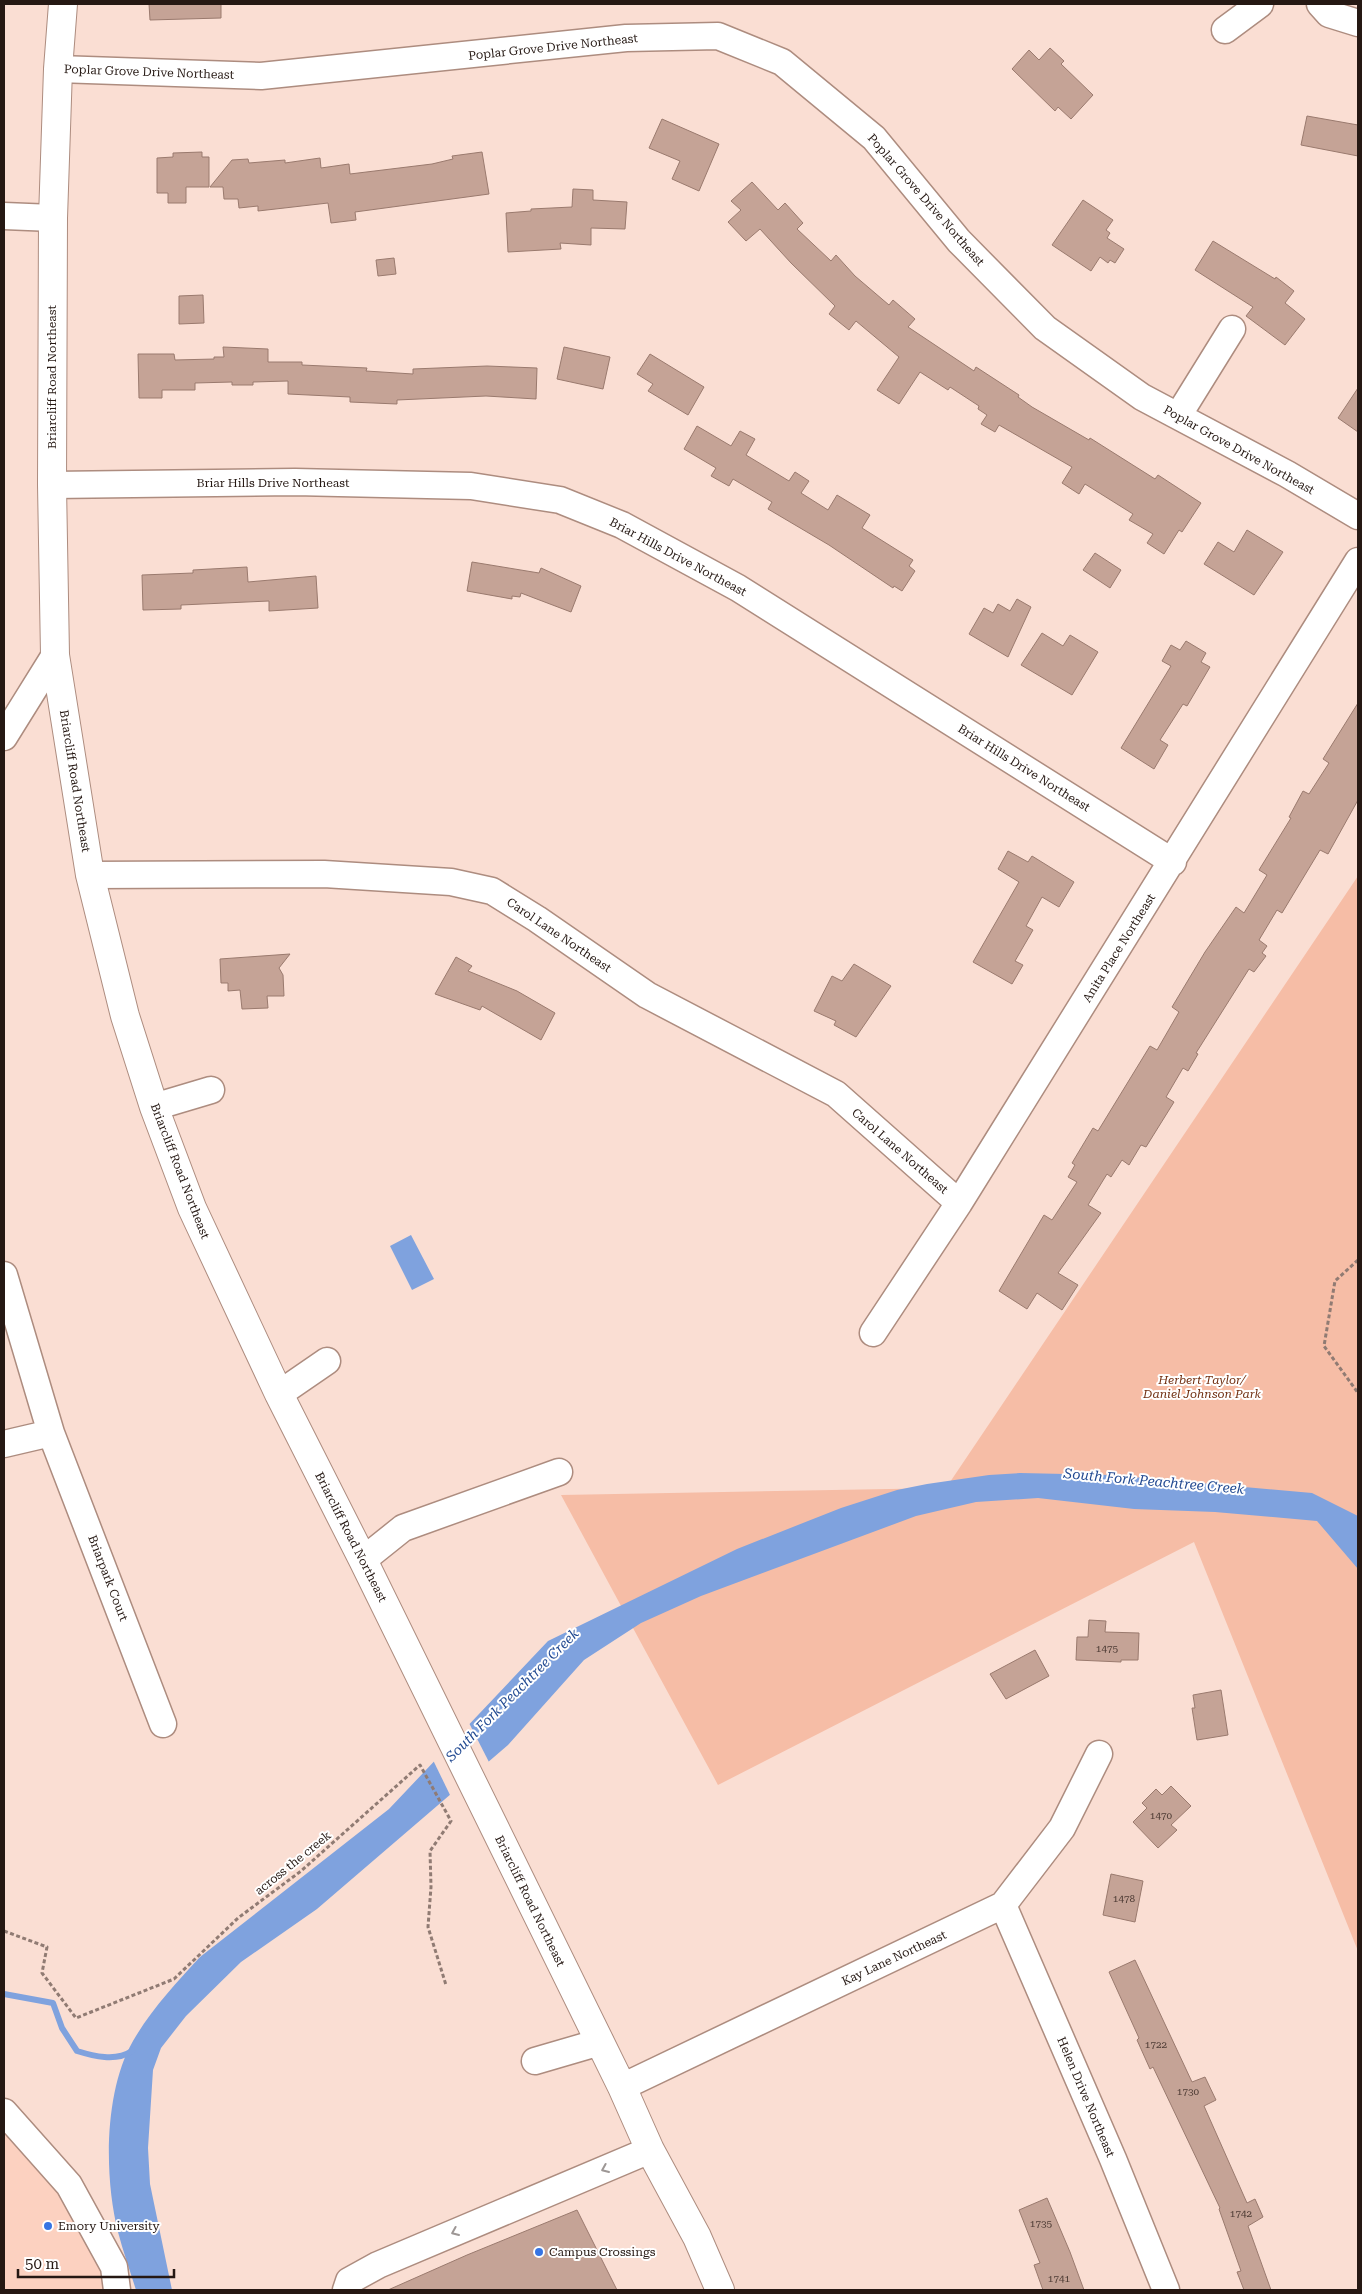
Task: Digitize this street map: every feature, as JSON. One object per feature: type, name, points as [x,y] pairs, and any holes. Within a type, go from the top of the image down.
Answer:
[{"type":"main road","name":"Briarcliff Road Northeast","points":[[62,4],[53,218],[52,485],[55,655],[90,875],[125,1016],[154,1107],[192,1208],[279,1394],[363,1560],[600,2042],[650,2150],[698,2237],[720,2290]]},
{"type":"street","points":[[1225,30],[1260,4]]},
{"type":"street","points":[[1320,4],[1328,14],[1358,23]]},
{"type":"street","name":"Poplar Grove Drive Northeast","points":[[58,69],[261,76],[626,38],[718,36],[782,62],[874,138],[959,241],[1045,328],[1142,397],[1287,474],[1358,516]]},
{"type":"street","points":[[4,216],[53,218]]},
{"type":"street","points":[[1178,416],[1232,329]]},
{"type":"street","name":"Briar Hills Drive Northeast","points":[[52,485],[295,482],[471,486],[560,500],[622,525],[738,588],[1173,862]]},
{"type":"street","name":"Anita Place Northeast","points":[[874,1333],[959,1203],[1173,862],[1358,561]]},
{"type":"street","points":[[4,737],[55,655]]},
{"type":"street","name":"Carol Lane Northeast","points":[[90,875],[324,874],[451,882],[492,891],[537,919],[648,995],[836,1094],[959,1203]]},
{"type":"street","points":[[154,1107],[211,1090]]},
{"type":"street","name":"Briarpark Court","points":[[4,1275],[51,1433],[163,1724]]},
{"type":"street","points":[[279,1394],[327,1361]]},
{"type":"street","points":[[4,1444],[51,1433]]},
{"type":"street","points":[[363,1560],[403,1528],[559,1472]]},
{"type":"street","name":"Kay Lane Northeast","points":[[622,2087],[1003,1905],[1062,1828],[1099,1754]]},
{"type":"street","name":"Helen Drive Northeast","points":[[1003,1905],[1113,2160],[1166,2290]]},
{"type":"street","points":[[535,2061],[600,2042]]},
{"type":"street","points":[[4,2112],[69,2185],[114,2267],[117,2290]]},
{"type":"street","points":[[346,2290],[348,2281],[378,2265],[650,2150]]},
{"type":"path","points":[[1358,1260],[1335,1281],[1324,1346],[1358,1393]]},
{"type":"path","name":"across the creek","points":[[4,1931],[47,1947],[42,1973],[76,2018],[174,1978],[238,1918],[301,1871],[420,1765],[451,1821],[430,1851],[428,1927],[446,1985]]},
{"type":"shaded area","name":"Emory University","points":[[4,2112],[69,2185],[117,2290],[4,2290]]},
{"type":"green space","name":"Herbert Taylor/ Daniel Johnson Park","points":[[1358,876],[1358,1951],[1194,1542],[718,1785],[561,1495],[946,1488]]},
{"type":"water","points":[[411,1235],[434,1279],[412,1290],[390,1246]]},
{"type":"water","name":"South Fork Peachtree Creek","points":[[1020,1473],[1111,1475],[1312,1493],[1358,1516],[1358,1569],[1317,1521],[1215,1512],[1134,1509],[1038,1498],[976,1502],[916,1516],[701,1596],[641,1623],[584,1660],[508,1745],[317,1909],[241,1962],[186,2016],[161,2048],[153,2070],[148,2148],[150,2184],[172,2290],[136,2290],[118,2232],[110,2186],[109,2135],[116,2084],[123,2061],[140,2030],[164,1997],[200,1957],[389,1809],[548,1641],[737,1549],[841,1508],[897,1490],[927,1484],[989,1475]]},
{"type":"pier","points":[[469,1723],[490,1764],[451,1797],[433,1760]]},
{"type":"building","points":[[149,4],[221,4],[221,18],[150,20]]},
{"type":"building","points":[[1050,48],[1064,61],[1061,64],[1093,95],[1071,119],[1058,107],[1055,111],[1012,69],[1029,50],[1039,60]]},
{"type":"building","points":[[1307,116],[1358,125],[1358,156],[1301,145]]},
{"type":"building","points":[[662,119],[719,144],[699,191],[672,179],[680,161],[649,148]]},
{"type":"building","points":[[202,152],[202,157],[209,157],[209,187],[186,187],[186,203],[168,203],[168,193],[157,193],[157,158],[173,157],[173,153]]},
{"type":"building","points":[[482,152],[489,194],[355,212],[356,220],[331,223],[328,203],[258,211],[258,206],[239,208],[238,199],[224,199],[223,187],[210,187],[232,160],[248,159],[249,163],[285,160],[285,163],[320,158],[321,168],[349,164],[350,174],[432,164],[453,159],[452,156]]},
{"type":"building","points":[[752,182],[778,210],[785,203],[803,223],[797,229],[831,261],[836,255],[855,276],[889,305],[893,300],[915,319],[908,327],[974,371],[976,367],[1019,395],[1018,397],[1032,407],[1089,440],[1090,438],[1155,479],[1158,475],[1201,503],[1182,532],[1179,530],[1164,554],[1147,543],[1153,534],[1129,520],[1133,514],[1085,484],[1079,494],[1062,483],[1072,467],[999,425],[995,432],[981,424],[987,415],[978,409],[979,406],[950,387],[948,390],[920,372],[899,404],[877,390],[899,357],[856,321],[849,330],[829,314],[835,306],[791,263],[760,229],[746,241],[728,222],[741,210],[731,201]]},
{"type":"building","points":[[573,189],[593,190],[593,200],[627,202],[625,229],[591,228],[591,245],[560,243],[561,249],[508,252],[506,213],[531,211],[531,209],[572,207]]},
{"type":"building","points":[[1083,200],[1113,220],[1106,230],[1110,233],[1107,238],[1124,249],[1115,263],[1110,260],[1108,263],[1100,257],[1091,271],[1052,245]]},
{"type":"building","points":[[1213,241],[1275,279],[1276,277],[1294,291],[1285,303],[1305,319],[1285,345],[1246,316],[1253,307],[1195,270]]},
{"type":"building","points":[[394,258],[396,274],[378,276],[376,260]]},
{"type":"building","points":[[203,295],[204,323],[179,324],[179,296]]},
{"type":"building","points":[[223,347],[268,349],[268,362],[302,362],[302,365],[367,368],[366,371],[413,374],[413,369],[487,366],[537,368],[536,399],[486,396],[397,400],[397,404],[350,402],[350,397],[288,394],[288,381],[253,382],[253,385],[232,385],[232,382],[195,383],[195,390],[162,390],[162,398],[139,398],[138,354],[174,354],[175,360],[214,359],[214,357],[224,357]]},
{"type":"building","points":[[564,347],[610,357],[603,389],[557,379]]},
{"type":"building","points":[[650,354],[704,387],[688,415],[648,391],[653,384],[637,374]]},
{"type":"building","points":[[1358,388],[1358,432],[1338,418]]},
{"type":"building","points":[[697,426],[731,446],[740,431],[755,439],[746,455],[789,481],[795,472],[809,481],[801,493],[828,510],[837,495],[870,515],[862,528],[913,560],[909,566],[915,571],[902,591],[894,586],[893,588],[829,545],[768,509],[772,502],[733,479],[729,486],[711,476],[716,468],[684,449]]},
{"type":"building","points":[[1247,530],[1283,552],[1254,595],[1204,564],[1218,542],[1234,552]]},
{"type":"building","points":[[1095,553],[1121,570],[1110,588],[1083,570]]},
{"type":"building","points":[[472,562],[539,573],[541,568],[581,586],[571,612],[521,593],[520,597],[512,596],[512,599],[467,591]]},
{"type":"building","points":[[247,567],[248,582],[316,576],[318,608],[269,611],[269,601],[181,605],[181,609],[143,610],[142,575],[193,573],[193,570]]},
{"type":"building","points":[[1017,599],[1031,607],[1008,657],[969,634],[984,608],[993,613],[998,604],[1010,611]]},
{"type":"building","points":[[1042,633],[1063,646],[1070,635],[1098,652],[1072,695],[1021,665]]},
{"type":"building","points":[[1186,641],[1206,653],[1201,662],[1210,667],[1187,706],[1183,704],[1160,740],[1168,745],[1154,769],[1121,748],[1171,666],[1162,661],[1171,645],[1180,650]]},
{"type":"building","points":[[1358,703],[1358,800],[1328,854],[1320,850],[1282,913],[1277,910],[1259,940],[1267,946],[1262,953],[1266,956],[1254,972],[1249,969],[1196,1053],[1198,1054],[1188,1071],[1183,1068],[1166,1097],[1174,1102],[1146,1147],[1141,1145],[1129,1165],[1122,1160],[1111,1177],[1107,1174],[1088,1205],[1101,1213],[1058,1273],[1078,1285],[1062,1310],[1037,1293],[1027,1309],[999,1291],[1044,1215],[1052,1220],[1077,1182],[1068,1177],[1075,1165],[1072,1163],[1093,1128],[1098,1131],[1150,1046],[1157,1050],[1179,1012],[1172,1007],[1205,952],[1236,907],[1244,913],[1267,875],[1259,870],[1291,818],[1289,817],[1303,791],[1309,794],[1329,763],[1323,759]]},
{"type":"building","points":[[1008,851],[1028,862],[1032,856],[1074,882],[1059,907],[1042,897],[1026,926],[1033,930],[1015,961],[1023,965],[1012,984],[973,962],[1019,882],[998,869]]},
{"type":"building","points":[[290,954],[279,968],[283,975],[284,996],[267,996],[268,1008],[242,1009],[240,990],[228,991],[228,983],[221,983],[220,959]]},
{"type":"building","points":[[456,957],[472,966],[468,971],[517,991],[555,1013],[541,1040],[482,1006],[480,1010],[435,994]]},
{"type":"building","points":[[854,964],[891,986],[856,1037],[834,1025],[836,1021],[814,1011],[832,976],[842,981]]},
{"type":"building","points":[[1089,1620],[1106,1621],[1105,1632],[1139,1633],[1138,1660],[1121,1660],[1121,1662],[1076,1660],[1077,1637],[1088,1637]]},
{"type":"building","points":[[1035,1650],[1049,1676],[1006,1699],[990,1674]]},
{"type":"building","points":[[1221,1690],[1228,1735],[1197,1740],[1192,1708],[1195,1708],[1193,1695]]},
{"type":"building","points":[[1171,1786],[1191,1806],[1171,1825],[1177,1830],[1158,1848],[1133,1822],[1147,1808],[1142,1803],[1156,1789],[1162,1795]]},
{"type":"building","points":[[1111,1874],[1143,1881],[1135,1922],[1103,1915]]},
{"type":"building","points":[[1135,1960],[1192,2082],[1205,2077],[1216,2100],[1204,2106],[1247,2203],[1255,2199],[1263,2217],[1248,2226],[1271,2290],[1244,2290],[1237,2272],[1241,2271],[1220,2208],[1153,2067],[1150,2069],[1137,2040],[1139,2038],[1109,1972]]},
{"type":"building","points":[[1047,2198],[1084,2290],[1043,2290],[1034,2265],[1040,2263],[1019,2210]]},
{"type":"building","name":"Campus Crossings","points":[[577,2210],[617,2290],[388,2290],[467,2255]]},
{"type":"waterway","points":[[4,1994],[53,2003],[62,2028],[77,2051],[97,2056],[112,2057],[132,2051]]},
{"type":"place","name":"Emory University","points":[[48,2226]]},
{"type":"place","name":"Campus Crossings","points":[[539,2252]]}]
